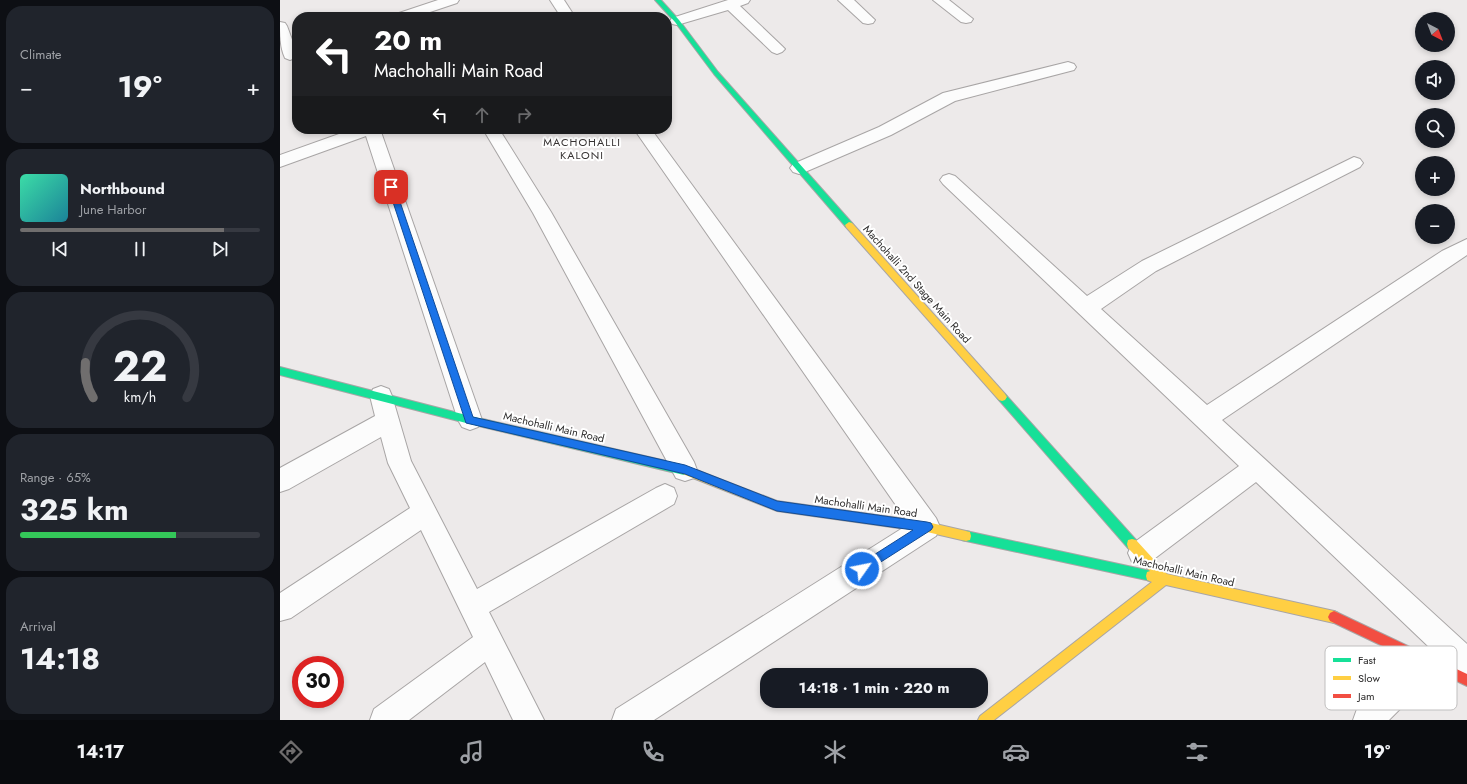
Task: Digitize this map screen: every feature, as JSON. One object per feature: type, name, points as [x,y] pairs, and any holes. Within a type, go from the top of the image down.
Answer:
[{"type":"street","points":[[417,9],[452,0]]},
{"type":"street","points":[[557,0],[565,12]]},
{"type":"street","points":[[845,0],[868,20]]},
{"type":"street","name":"Machohalli 2nd Stage Main Road","points":[[661,1],[670,12]]},
{"type":"street","points":[[946,1],[966,19]]},
{"type":"street","points":[[677,21],[736,2],[777,49]]},
{"type":"street","name":"Machohalli 2nd Stage Main Road","points":[[672,15],[716,73],[1164,578]]},
{"type":"street","points":[[280,26],[289,55]]},
{"type":"street","points":[[799,168],[885,131],[949,97],[1068,67]]},
{"type":"street","points":[[280,161],[357,134]]},
{"type":"street","points":[[373,134],[470,420]]},
{"type":"street","points":[[494,134],[542,212],[685,470]]},
{"type":"street","points":[[627,720],[927,527],[646,134]]},
{"type":"street","points":[[1086,308],[1149,266],[1354,163]]},
{"type":"street","points":[[949,180],[1447,646]]},
{"type":"street","points":[[1205,419],[1449,256],[1467,246]]},
{"type":"street","name":"Machohalli Main Road","points":[[280,371],[470,420],[685,470],[777,506],[927,527],[1331,616],[1396,646]]},
{"type":"street","points":[[381,396],[400,463],[529,720]]},
{"type":"street","points":[[280,481],[388,421]]},
{"type":"street","points":[[1141,553],[1257,467]]},
{"type":"street","points":[[472,608],[664,496]]},
{"type":"street","points":[[281,608],[425,513]]},
{"type":"street","points":[[984,720],[1164,578]]},
{"type":"street","points":[[385,720],[489,642]]},
{"type":"street","points":[[1457,655],[1465,663]]},
{"type":"street","points":[[1368,720],[1378,710]]},
{"type":"traffic: fast","points":[[658,0],[669,12]]},
{"type":"traffic: fast","points":[[672,15],[716,73],[849,225]]},
{"type":"traffic: fast","points":[[280,371],[470,420],[684,470]]},
{"type":"traffic: fast","points":[[1002,397],[1132,544]]},
{"type":"traffic: fast","points":[[966,536],[1151,576]]},
{"type":"traffic: slow","points":[[849,225],[1002,397]]},
{"type":"traffic: slow","points":[[684,470],[777,506],[927,527],[966,536]]},
{"type":"traffic: slow","points":[[984,720],[1164,579],[1132,544]]},
{"type":"traffic: slow","points":[[1151,576],[1334,617]]},
{"type":"traffic: jam","points":[[1334,617],[1395,646]]},
{"type":"traffic: jam","points":[[1457,675],[1467,680]]},
{"type":"district","name":"MACHOHALLI KALONI","points":[[582,148]]},
{"type":"route","points":[[391,187],[470,420],[685,470],[777,506],[927,527],[862,569]]}]
